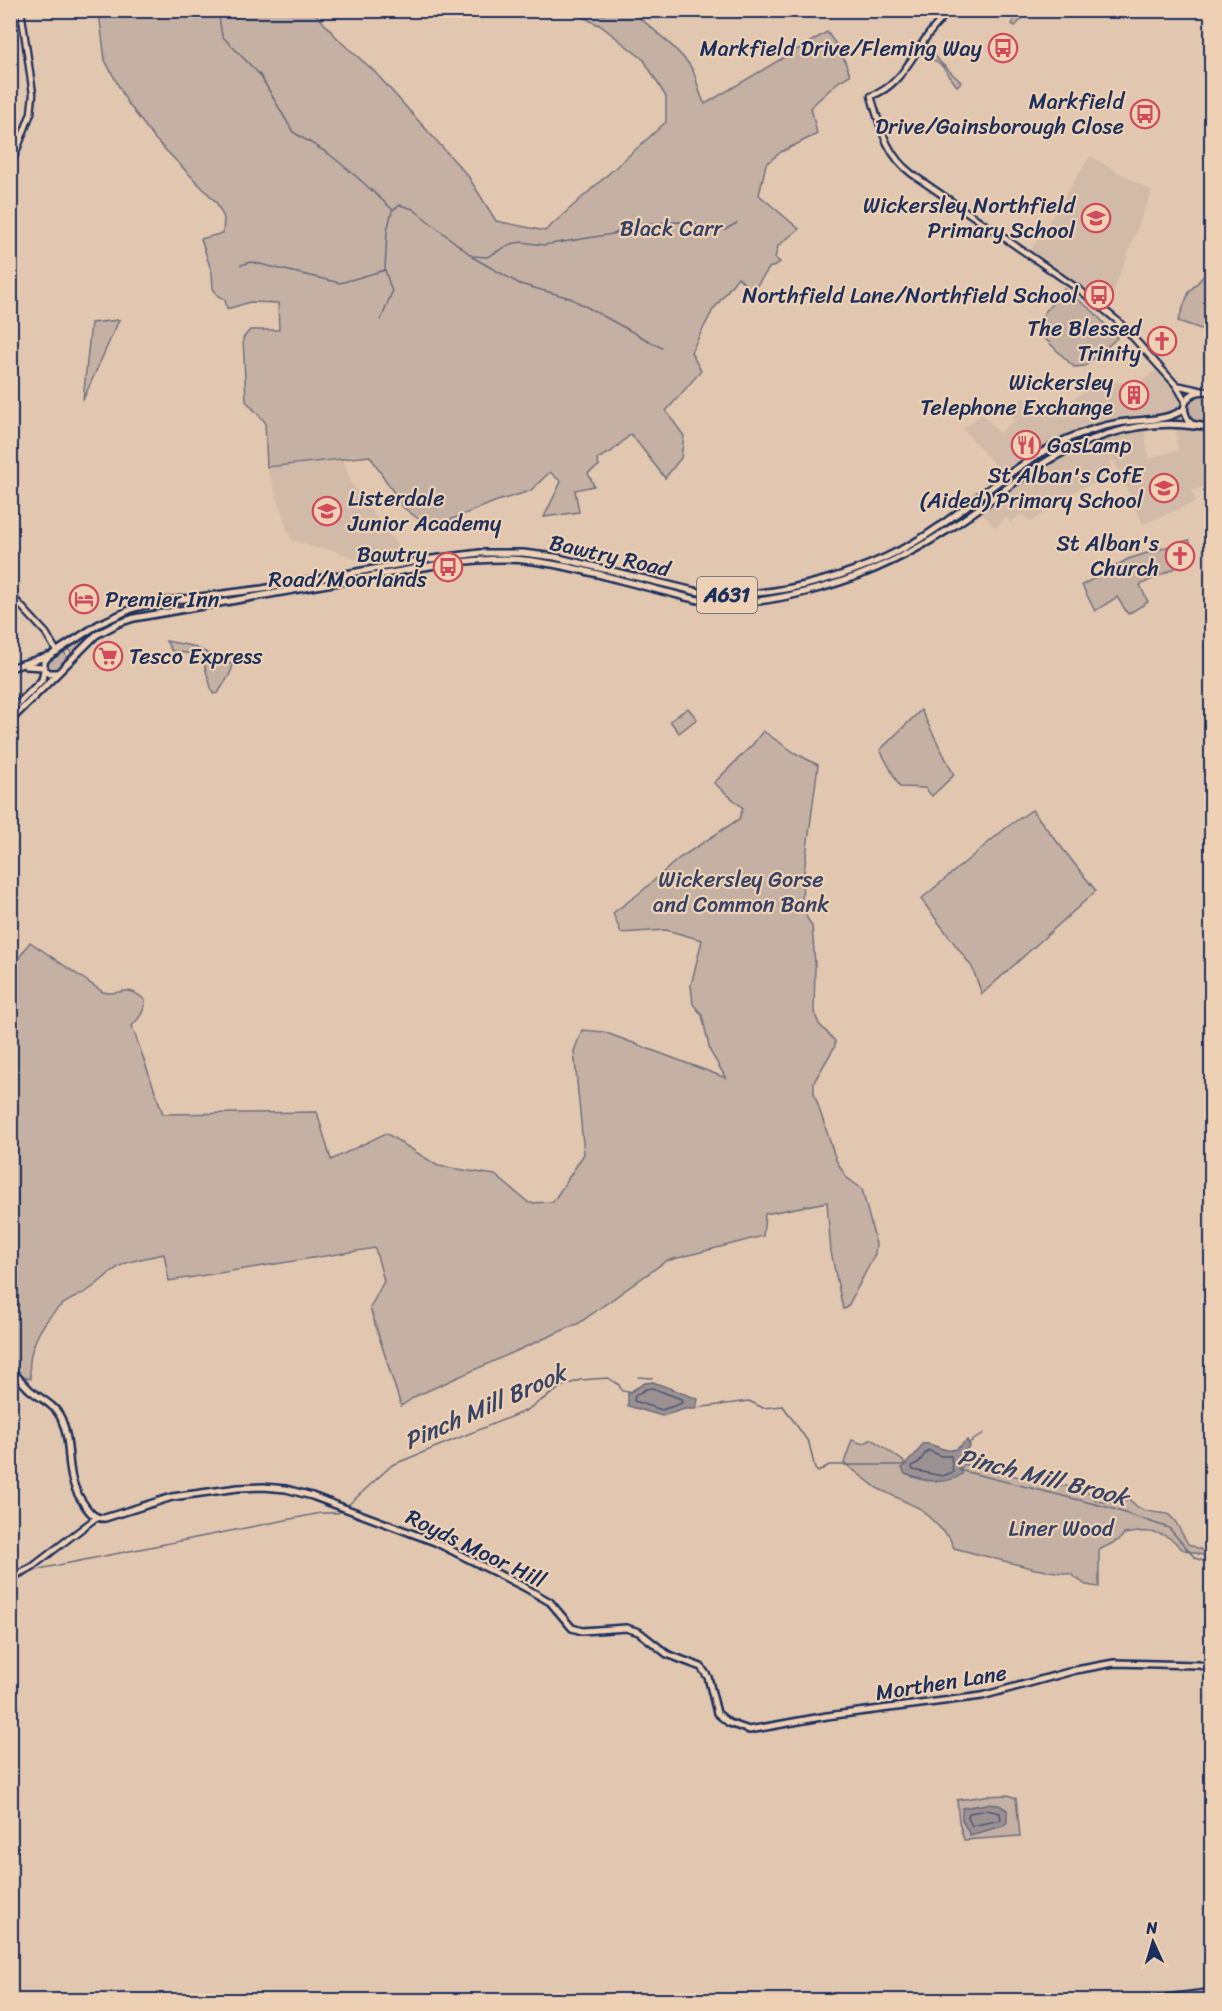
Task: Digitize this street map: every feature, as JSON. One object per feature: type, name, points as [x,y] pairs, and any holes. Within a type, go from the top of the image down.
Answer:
[{"type":"main road","points":[[1203,391],[1212,392]]},
{"type":"main road","name":"A631","points":[[1185,405],[1191,395],[1203,391]]},
{"type":"main road","points":[[1185,405],[1186,418],[1194,426]]},
{"type":"main road","name":"Bawtry Road","points":[[18,666],[50,656],[99,624],[134,608],[262,589],[424,560],[480,553],[523,553],[555,557],[708,593],[747,595],[781,590],[826,579],[880,558],[937,528],[1028,461],[1052,447],[1099,428],[1172,416],[1185,405]]},
{"type":"main road","name":"Bawtry Road","points":[[58,673],[96,635],[137,617],[447,563],[523,560],[566,567],[717,603],[765,600],[831,585],[883,565],[942,534],[1036,467],[1083,443],[1147,426],[1175,424],[1194,426]]},
{"type":"main road","name":"A631","points":[[1194,426],[1211,429]]},
{"type":"main road","points":[[880,558],[883,565]]},
{"type":"main road","name":"A631","points":[[652,581],[652,586],[668,593]]},
{"type":"main road","points":[[176,600],[181,604],[179,610]]},
{"type":"main road","points":[[60,650],[72,658]]},
{"type":"main road","points":[[10,712],[42,680],[44,662],[50,656]]},
{"type":"main road","points":[[10,668],[35,665],[44,668],[49,674],[58,673]]},
{"type":"main road","name":"A631","points":[[10,721],[58,673]]},
{"type":"main road","points":[[10,1369],[61,1417],[74,1489],[90,1513],[97,1517]]},
{"type":"main road","name":"Royds Moor Hill","points":[[97,1517],[105,1518],[172,1497],[238,1488],[286,1489],[346,1508],[435,1542],[550,1602],[572,1628],[582,1631],[615,1627],[634,1629],[667,1654],[702,1666],[708,1677]]},
{"type":"main road","name":"Morthen Lane","points":[[708,1677],[717,1713],[736,1727],[753,1730],[838,1715],[982,1696],[1076,1670],[1114,1664],[1199,1665],[1212,1668]]},
{"type":"street","points":[[10,168],[31,113],[33,94],[21,10]]},
{"type":"street","points":[[949,10],[929,34],[899,78],[884,91],[871,96],[887,146],[904,168],[1091,299],[1119,322],[1176,385],[1185,405]]},
{"type":"street","points":[[10,239],[14,252],[10,278]]},
{"type":"street","points":[[1176,385],[1203,391]]},
{"type":"street","points":[[10,594],[60,650]]},
{"type":"street","points":[[10,1578],[32,1567],[97,1517]]},
{"type":"street","points":[[1145,2001],[1212,1992]]},
{"type":"shaded area","name":"Wickersley Northfield Primary School","points":[[1090,156],[1152,191],[1107,308],[1030,252]]},
{"type":"shaded area","points":[[1158,368],[1178,389],[1182,398],[1182,415],[1190,428],[1211,432],[1211,484],[1192,491],[1196,502],[1143,524],[1114,461],[1110,462],[1112,469],[1110,476],[1079,489],[1031,522],[1021,514],[1011,523],[1006,518],[996,528],[966,497],[1002,473],[963,429],[982,414],[1000,433],[1015,420],[1007,411],[1024,397],[1033,407],[1048,399],[1063,418],[1075,416],[1066,403],[1088,390],[1090,383],[1141,382]],"holes":[[[1175,427],[1178,450],[1149,458],[1144,429]]]},
{"type":"shaded area","name":"Listerdale Junior Academy","points":[[343,460],[351,483],[402,552],[401,558],[355,559],[334,550],[308,547],[308,545],[291,540],[267,467]]},
{"type":"green space","name":"Black Carr","points":[[625,10],[640,18],[688,63],[705,104],[827,32],[841,51],[850,75],[838,82],[811,107],[817,134],[781,152],[766,164],[759,195],[799,229],[778,246],[775,258],[780,262],[770,267],[752,292],[738,277],[713,310],[691,352],[701,371],[666,411],[684,436],[681,458],[665,478],[631,434],[611,452],[597,459],[599,466],[588,473],[594,486],[575,490],[579,512],[544,517],[561,482],[550,472],[530,491],[497,501],[430,528],[403,507],[370,456],[267,467],[265,422],[246,401],[243,338],[250,330],[279,330],[278,303],[250,302],[227,309],[225,300],[217,295],[213,288],[212,273],[201,239],[223,233],[224,218],[216,202],[155,139],[127,102],[105,60],[97,11],[313,11],[341,42],[373,70],[468,176],[496,221],[545,231],[666,122],[666,97],[644,60],[601,26],[570,11],[590,11],[603,15]]},
{"type":"green space","points":[[1005,11],[1030,11],[1015,26],[1012,24],[1014,20]]},
{"type":"green space","points":[[926,44],[940,62],[961,82],[957,86],[942,66],[921,51]]},
{"type":"green space","points":[[1211,268],[1211,337],[1210,332],[1178,321],[1189,292]]},
{"type":"green space","points":[[1064,289],[1094,312],[1117,338],[1085,366],[1074,367],[1038,332],[1044,313]]},
{"type":"green space","points":[[119,320],[83,400],[91,323]]},
{"type":"green space","points":[[1203,394],[1211,395],[1211,426],[1196,423],[1188,416],[1190,402]]},
{"type":"green space","points":[[1160,420],[1161,422],[1102,431],[1065,444],[1073,438],[1096,430]]},
{"type":"green space","points":[[1058,445],[1063,448],[1027,469],[967,513],[965,510],[1023,467]]},
{"type":"green space","points":[[1189,540],[1196,558],[1140,585],[1148,602],[1128,614],[1117,597],[1095,611],[1082,585],[1128,559]]},
{"type":"green space","points":[[122,615],[124,619],[98,632],[72,654],[68,649],[96,628]]},
{"type":"green space","points":[[166,641],[192,646],[233,665],[218,693],[213,694],[204,664],[193,654],[172,651]]},
{"type":"green space","points":[[62,652],[65,653],[67,660],[56,669],[48,668],[49,660]]},
{"type":"green space","points":[[688,708],[697,719],[679,733],[670,721]]},
{"type":"green space","points":[[921,710],[954,775],[932,796],[925,788],[900,787],[880,750]]},
{"type":"green space","name":"Wickersley Gorse and Common Bank","points":[[763,731],[795,753],[818,765],[802,900],[812,926],[815,964],[814,1012],[819,1024],[835,1041],[835,1046],[814,1082],[814,1093],[836,1160],[846,1177],[862,1189],[876,1244],[875,1254],[847,1308],[843,1309],[831,1252],[827,1202],[765,1214],[763,1236],[666,1261],[579,1323],[416,1396],[401,1406],[370,1308],[384,1281],[375,1248],[169,1281],[164,1254],[129,1262],[62,1305],[51,1315],[40,1331],[32,1350],[31,1379],[20,1376],[10,1366],[10,971],[30,942],[103,992],[127,991],[145,1000],[143,1011],[132,1026],[163,1114],[317,1112],[331,1160],[386,1133],[438,1166],[495,1175],[529,1203],[553,1202],[584,1154],[574,1051],[582,1030],[604,1032],[726,1078],[710,1051],[702,1015],[693,1004],[691,985],[702,940],[666,930],[621,933],[613,913],[678,859],[739,819],[743,808],[714,783]]},
{"type":"green space","points":[[1032,810],[1096,891],[982,994],[972,967],[921,899],[1007,827]]},
{"type":"green space","name":"Liner Wood","points":[[872,1439],[903,1461],[909,1473],[958,1474],[964,1464],[1045,1483],[1085,1489],[1097,1501],[1121,1504],[1128,1498],[1142,1509],[1168,1514],[1175,1521],[1188,1544],[1211,1554],[1211,1559],[1180,1548],[1174,1541],[1162,1534],[1144,1532],[1124,1534],[1119,1540],[1099,1550],[1099,1587],[1086,1585],[1070,1574],[1035,1569],[954,1548],[949,1537],[921,1509],[877,1488],[844,1463],[852,1440],[863,1444]]},
{"type":"green space","points":[[1008,1795],[1016,1798],[1020,1836],[964,1840],[959,1822],[957,1800]]},
{"type":"water","points":[[653,1382],[698,1399],[696,1409],[685,1409],[662,1416],[628,1406],[628,1393],[645,1383]]},
{"type":"water","points":[[967,1440],[970,1445],[958,1461],[962,1474],[956,1478],[941,1481],[919,1479],[905,1474],[902,1468],[922,1444],[951,1450]]},
{"type":"water","points":[[987,1804],[999,1805],[1007,1810],[1007,1822],[1003,1826],[970,1835],[962,1820],[962,1808]]},
{"type":"waterway","points":[[218,10],[222,36],[260,75],[293,132],[329,154],[393,210],[400,205],[413,209],[472,256],[487,257],[511,244],[521,242],[544,245],[613,234],[645,223],[679,222],[724,230],[737,223]]},
{"type":"waterway","points":[[381,320],[392,292],[385,270],[387,231],[392,211]]},
{"type":"waterway","points":[[472,257],[520,284],[570,298],[662,348]]},
{"type":"waterway","points":[[241,265],[251,262],[340,283],[385,270]]},
{"type":"waterway","points":[[638,1377],[652,1378]]},
{"type":"waterway","name":"Pinch Mill Brook","points":[[346,1507],[392,1465],[525,1411],[563,1386],[580,1380],[608,1378],[619,1385],[622,1391],[630,1392]]},
{"type":"waterway","name":"Pinch Mill Brook","points":[[696,1408],[749,1401],[763,1408],[783,1406],[809,1443],[815,1469],[818,1472],[829,1465],[906,1465]]},
{"type":"waterway","points":[[969,1443],[984,1433]]},
{"type":"waterway","name":"Pinch Mill Brook","points":[[959,1470],[1107,1507],[1169,1528],[1195,1558],[1212,1564]]},
{"type":"waterway","name":"Pinch Mill Brook","points":[[10,1582],[44,1568],[321,1513],[343,1511]]},
{"type":"place","name":"Markfield Drive/Fleming Way","points":[[1003,48]]},
{"type":"place","name":"Markfield Drive/Gainsborough Close","points":[[1145,114]]},
{"type":"place","name":"Wickersley Northfield Primary School","points":[[1096,218]]},
{"type":"place","name":"Northfield Lane/Northfield School","points":[[1099,295]]},
{"type":"place","name":"The Blessed Trinity","points":[[1162,341]]},
{"type":"place","name":"Wickersley Telephone Exchange","points":[[1134,395]]},
{"type":"place","name":"GasLamp","points":[[1026,445]]},
{"type":"place","name":"St Alban's CofE (Aided) Primary School","points":[[1164,488]]},
{"type":"place","name":"Listerdale Junior Academy","points":[[327,511]]},
{"type":"place","name":"St Alban's Church","points":[[1180,556]]},
{"type":"place","name":"Bawtry Road/Moorlands","points":[[448,567]]},
{"type":"place","name":"Premier Inn","points":[[84,599]]},
{"type":"place","name":"Tesco Express","points":[[108,656]]}]
